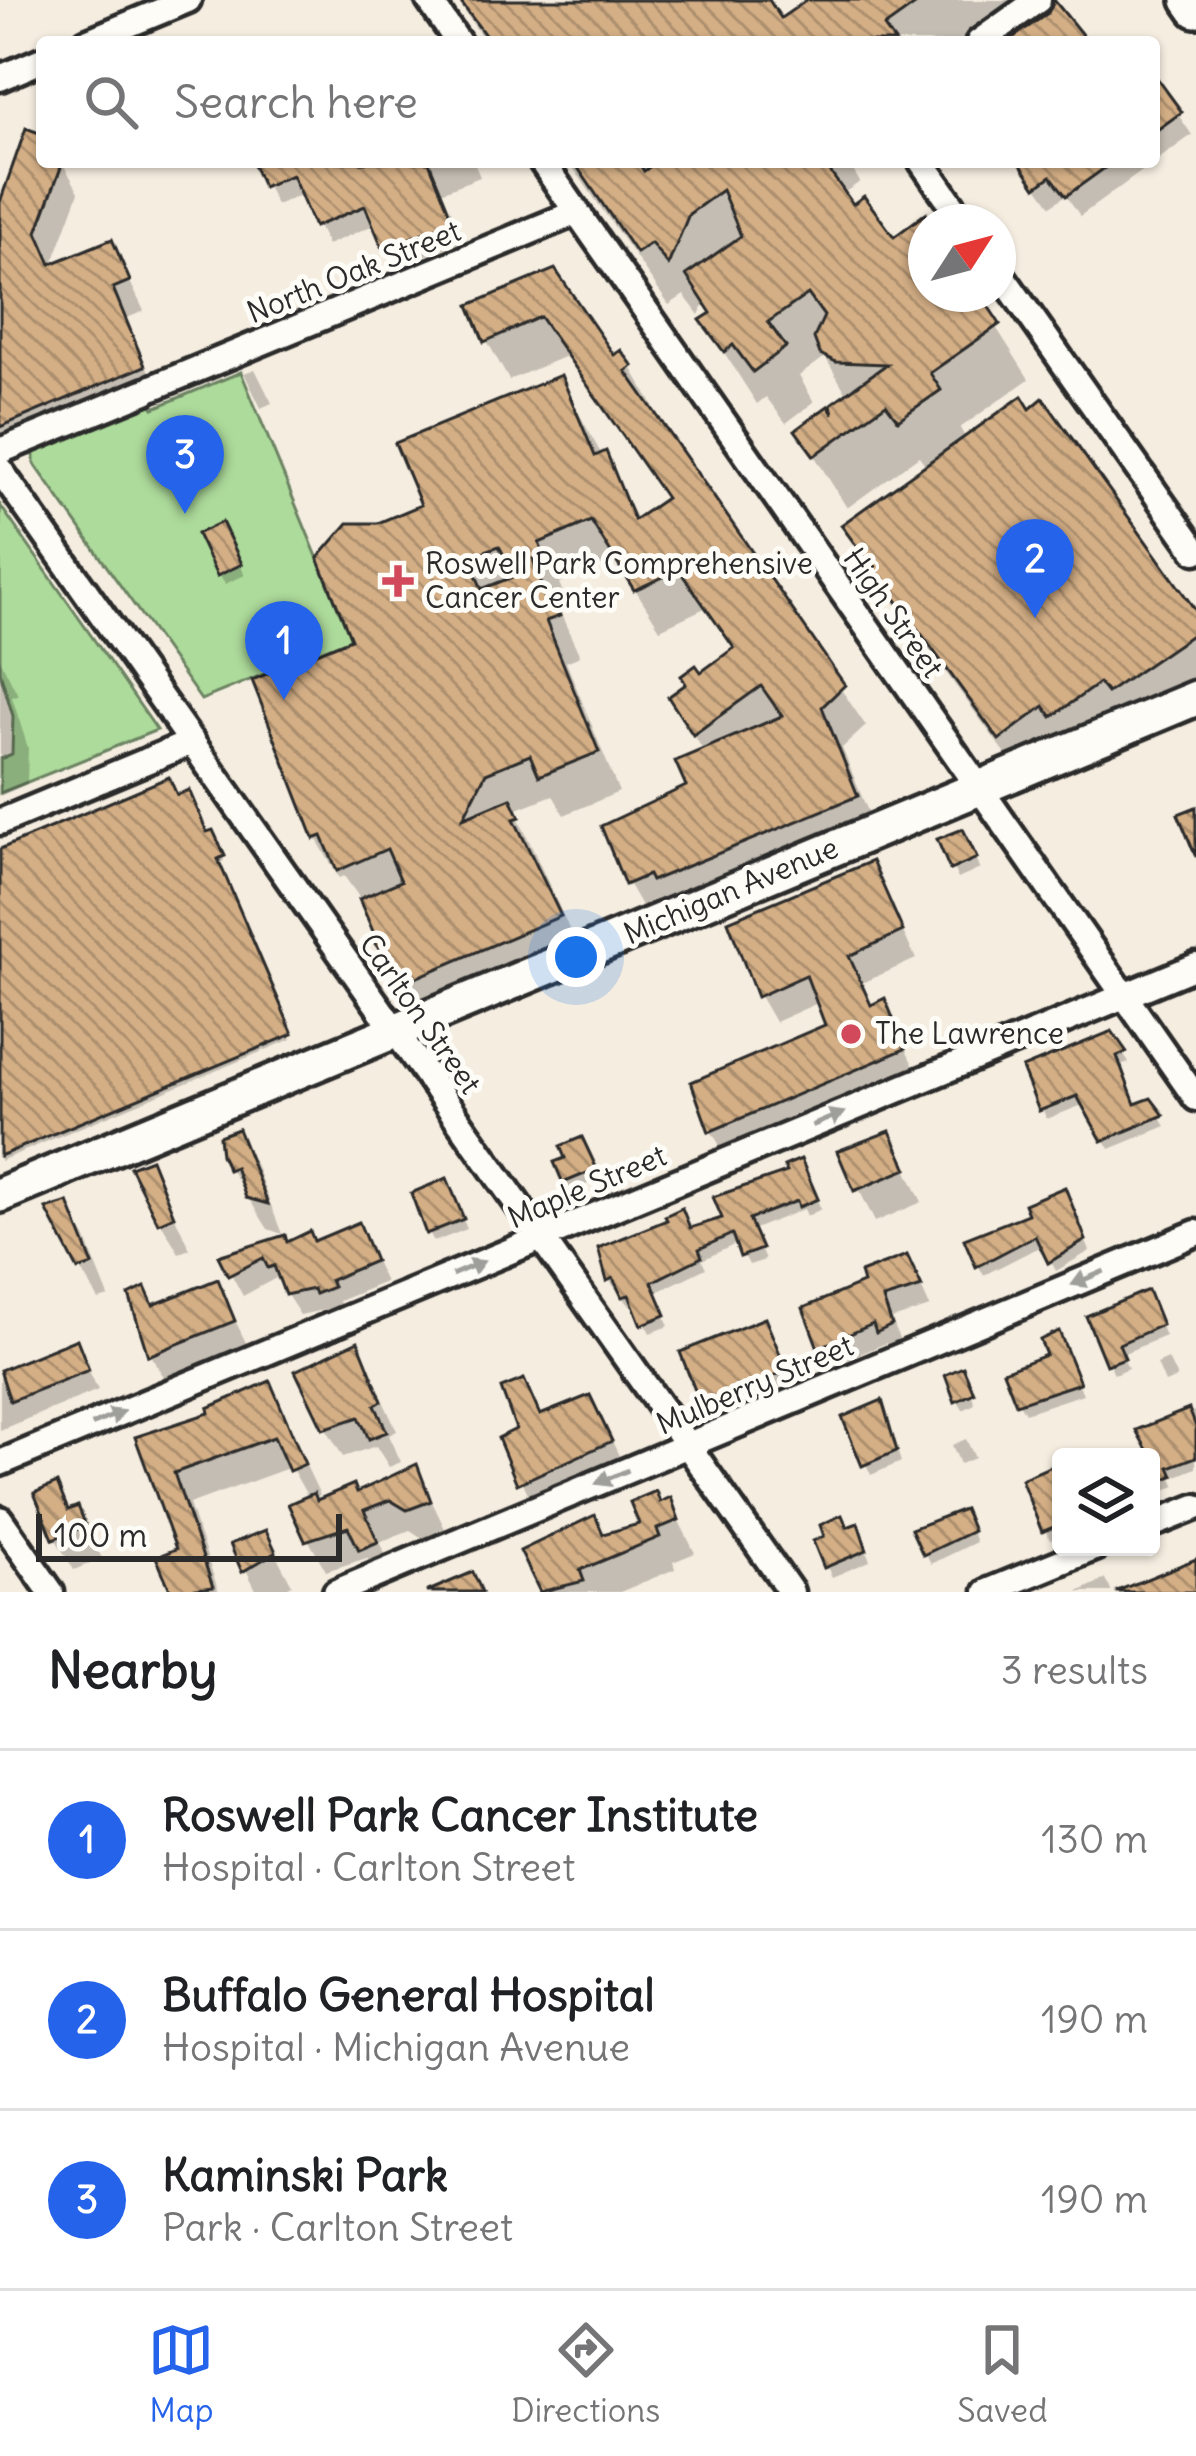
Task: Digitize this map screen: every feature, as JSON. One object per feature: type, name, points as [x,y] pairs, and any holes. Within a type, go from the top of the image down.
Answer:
[{"type":"street","points":[[101,36],[188,0]]},
{"type":"street","points":[[429,0],[454,36]]},
{"type":"street","points":[[987,36],[1038,0]]},
{"type":"street","points":[[1189,0],[1196,10]]},
{"type":"street","points":[[0,78],[36,63]]},
{"type":"street","name":"High Street","points":[[546,168],[1196,1098]]},
{"type":"street","points":[[926,168],[951,204]]},
{"type":"street","name":"North Oak Street","points":[[0,451],[577,212]]},
{"type":"street","points":[[1016,296],[1196,551]]},
{"type":"street","name":"Carlton Street","points":[[0,470],[791,1592]]},
{"type":"street","name":"Michigan Avenue","points":[[0,1195],[1196,698]]},
{"type":"street","points":[[0,822],[192,742]]},
{"type":"street","name":"Maple Street","points":[[0,1463],[1196,966]]},
{"type":"street","name":"Mulberry Street","points":[[337,1592],[1196,1233]]},
{"type":"street","points":[[1160,1521],[1196,1507]]},
{"type":"street","points":[[0,1520],[51,1592]]},
{"type":"street","points":[[987,1592],[1075,1556]]},
{"type":"green space","points":[[241,372],[339,610],[360,635],[201,700],[34,463],[34,448],[150,401],[154,408]]},
{"type":"green space","points":[[0,505],[157,730],[0,793],[0,759],[12,754],[13,716],[0,672]]},
{"type":"building","points":[[459,0],[769,0],[781,18],[807,0],[922,0],[884,27],[891,36],[486,36]]},
{"type":"building","points":[[1054,0],[1083,36],[1015,36],[1048,13]]},
{"type":"building","points":[[1160,82],[1182,112],[1160,128]]},
{"type":"building","points":[[26,128],[36,132],[36,168],[61,168],[37,232],[51,264],[112,239],[130,281],[113,288],[145,366],[0,427],[0,202]]},
{"type":"building","points":[[255,168],[431,168],[453,221],[383,249],[365,206],[314,227],[292,175],[263,187]]},
{"type":"building","points":[[578,168],[827,168],[853,204],[864,196],[894,237],[908,226],[908,312],[992,312],[1000,324],[930,373],[941,390],[898,420],[886,404],[814,456],[795,430],[828,406],[833,414],[831,404],[887,364],[836,362],[820,354],[814,338],[824,316],[808,294],[768,322],[786,347],[753,372],[733,345],[724,352],[700,320],[711,313],[686,275],[741,236],[722,190],[689,214],[668,265],[651,243],[636,253]]},
{"type":"building","points":[[1023,168],[1105,168],[1066,196],[1051,176],[1036,187]]},
{"type":"building","points":[[555,269],[614,355],[621,350],[633,366],[626,371],[845,685],[822,707],[858,796],[651,881],[648,875],[625,885],[601,826],[686,786],[675,761],[782,716],[761,686],[693,735],[668,697],[686,684],[681,676],[696,665],[701,672],[734,648],[679,570],[634,590],[591,521],[539,543],[544,555],[533,559],[544,595],[550,593],[560,616],[546,621],[599,752],[539,776],[530,755],[486,773],[463,818],[511,798],[520,817],[514,819],[561,916],[404,983],[371,938],[375,936],[359,899],[401,881],[387,849],[337,871],[322,836],[314,839],[252,680],[351,639],[318,558],[348,523],[378,523],[421,505],[395,443],[561,375],[595,456],[606,451],[634,520],[666,498],[540,317],[484,342],[469,305]],"holes":[[[499,546],[515,576],[482,589],[468,557]]]},
{"type":"building","points":[[1022,396],[1030,409],[1043,398],[1196,611],[1196,632],[1107,693],[1099,683],[1052,717],[1044,706],[999,740],[841,525]]},
{"type":"building","points":[[222,522],[242,564],[217,576],[197,534]]},
{"type":"building","points":[[169,777],[177,795],[189,790],[207,832],[213,830],[225,856],[218,859],[293,1034],[0,1156],[0,849]]},
{"type":"building","points":[[1196,807],[1196,857],[1178,814]]},
{"type":"building","points":[[963,829],[977,858],[950,870],[937,839]]},
{"type":"building","points":[[872,861],[903,931],[849,956],[871,1005],[885,998],[905,1049],[709,1132],[691,1082],[825,1025],[806,975],[757,997],[728,921]]},
{"type":"building","points":[[1112,1031],[1127,1052],[1117,1056],[1135,1104],[1151,1098],[1164,1115],[1102,1141],[1077,1096],[1039,1111],[1022,1068]]},
{"type":"building","points":[[238,1129],[268,1204],[246,1198],[235,1167],[228,1170],[221,1155],[219,1136]]},
{"type":"building","points":[[890,1131],[907,1169],[854,1191],[837,1151]]},
{"type":"building","points":[[582,1137],[597,1169],[563,1183],[554,1162],[565,1158],[560,1146]]},
{"type":"building","points":[[151,1159],[174,1216],[158,1223],[130,1167]]},
{"type":"building","points":[[801,1159],[818,1199],[799,1207],[797,1201],[749,1219],[762,1249],[740,1257],[732,1234],[699,1249],[702,1257],[652,1282],[666,1315],[641,1325],[629,1295],[622,1297],[613,1278],[607,1281],[598,1248],[667,1220],[665,1216],[682,1208],[690,1228],[722,1218],[713,1197],[787,1172],[784,1166]]},
{"type":"building","points":[[447,1178],[464,1219],[426,1234],[411,1193]]},
{"type":"building","points":[[1065,1187],[1086,1240],[1048,1263],[1035,1236],[976,1267],[964,1239],[1028,1214],[1024,1204]]},
{"type":"building","points":[[68,1202],[93,1265],[78,1270],[46,1209]]},
{"type":"building","points":[[359,1222],[375,1261],[330,1280],[333,1287],[315,1294],[313,1289],[285,1295],[274,1266],[268,1268],[263,1258],[228,1276],[218,1256],[285,1235],[287,1242],[310,1231],[314,1241]]},
{"type":"building","points":[[907,1255],[922,1287],[883,1299],[892,1325],[876,1333],[873,1324],[818,1348],[803,1308],[863,1283],[860,1273]]},
{"type":"building","points":[[218,1279],[235,1321],[148,1356],[129,1295],[145,1287],[153,1305]]},
{"type":"building","points":[[1148,1290],[1162,1325],[1119,1344],[1125,1358],[1106,1365],[1086,1316]]},
{"type":"building","points":[[765,1318],[787,1371],[700,1403],[680,1352]]},
{"type":"building","points":[[1059,1331],[1080,1383],[1016,1404],[1003,1371],[1046,1355],[1040,1340]]},
{"type":"building","points":[[77,1339],[89,1370],[10,1401],[0,1370]]},
{"type":"building","points":[[358,1341],[382,1401],[375,1405],[387,1432],[369,1439],[359,1417],[323,1429],[295,1371]]},
{"type":"building","points":[[963,1367],[974,1393],[955,1402],[945,1375]]},
{"type":"building","points":[[524,1379],[540,1415],[590,1395],[612,1441],[517,1484],[498,1438],[516,1429],[501,1388]]},
{"type":"building","points":[[270,1381],[305,1464],[289,1471],[274,1437],[174,1473],[213,1587],[171,1592],[156,1557],[176,1549],[135,1437],[209,1413],[208,1408]]},
{"type":"building","points":[[882,1400],[897,1451],[862,1466],[842,1417]]},
{"type":"building","points":[[1189,1409],[1196,1427],[1196,1457],[1169,1467],[1173,1476],[1160,1481],[1160,1448],[1146,1448],[1136,1430]]},
{"type":"building","points":[[417,1464],[431,1501],[407,1510],[390,1500],[364,1510],[378,1542],[359,1550],[348,1527],[305,1541],[288,1504],[314,1493],[317,1500],[354,1484],[357,1492]]},
{"type":"building","points":[[1052,1466],[1052,1528],[1042,1532],[1021,1479]]},
{"type":"building","points":[[57,1483],[68,1510],[78,1506],[86,1526],[53,1539],[34,1493]]},
{"type":"building","points":[[656,1491],[660,1502],[671,1497],[679,1520],[657,1529],[660,1537],[580,1570],[584,1581],[540,1592],[520,1551],[595,1515],[603,1534],[639,1524],[630,1502]]},
{"type":"building","points":[[964,1509],[973,1531],[923,1555],[911,1529]]},
{"type":"building","points":[[842,1515],[847,1527],[858,1523],[867,1550],[824,1568],[813,1541],[824,1536],[820,1525]]},
{"type":"building","points":[[266,1530],[276,1552],[242,1572],[230,1544]]},
{"type":"building","points":[[1196,1559],[1196,1592],[1117,1592],[1117,1591]]},
{"type":"building","points":[[473,1572],[482,1592],[426,1592]]},
{"type":"place","name":"Kaminski Park","points":[[185,514]]},
{"type":"place","name":"Roswell Park Comprehensive Cancer Center","points":[[398,581]]},
{"type":"place","name":"Buffalo General Hospital","points":[[1035,618]]},
{"type":"place","name":"Roswell Park Cancer Institute","points":[[284,700]]},
{"type":"place","name":"The Lawrence","points":[[851,1034]]}]
